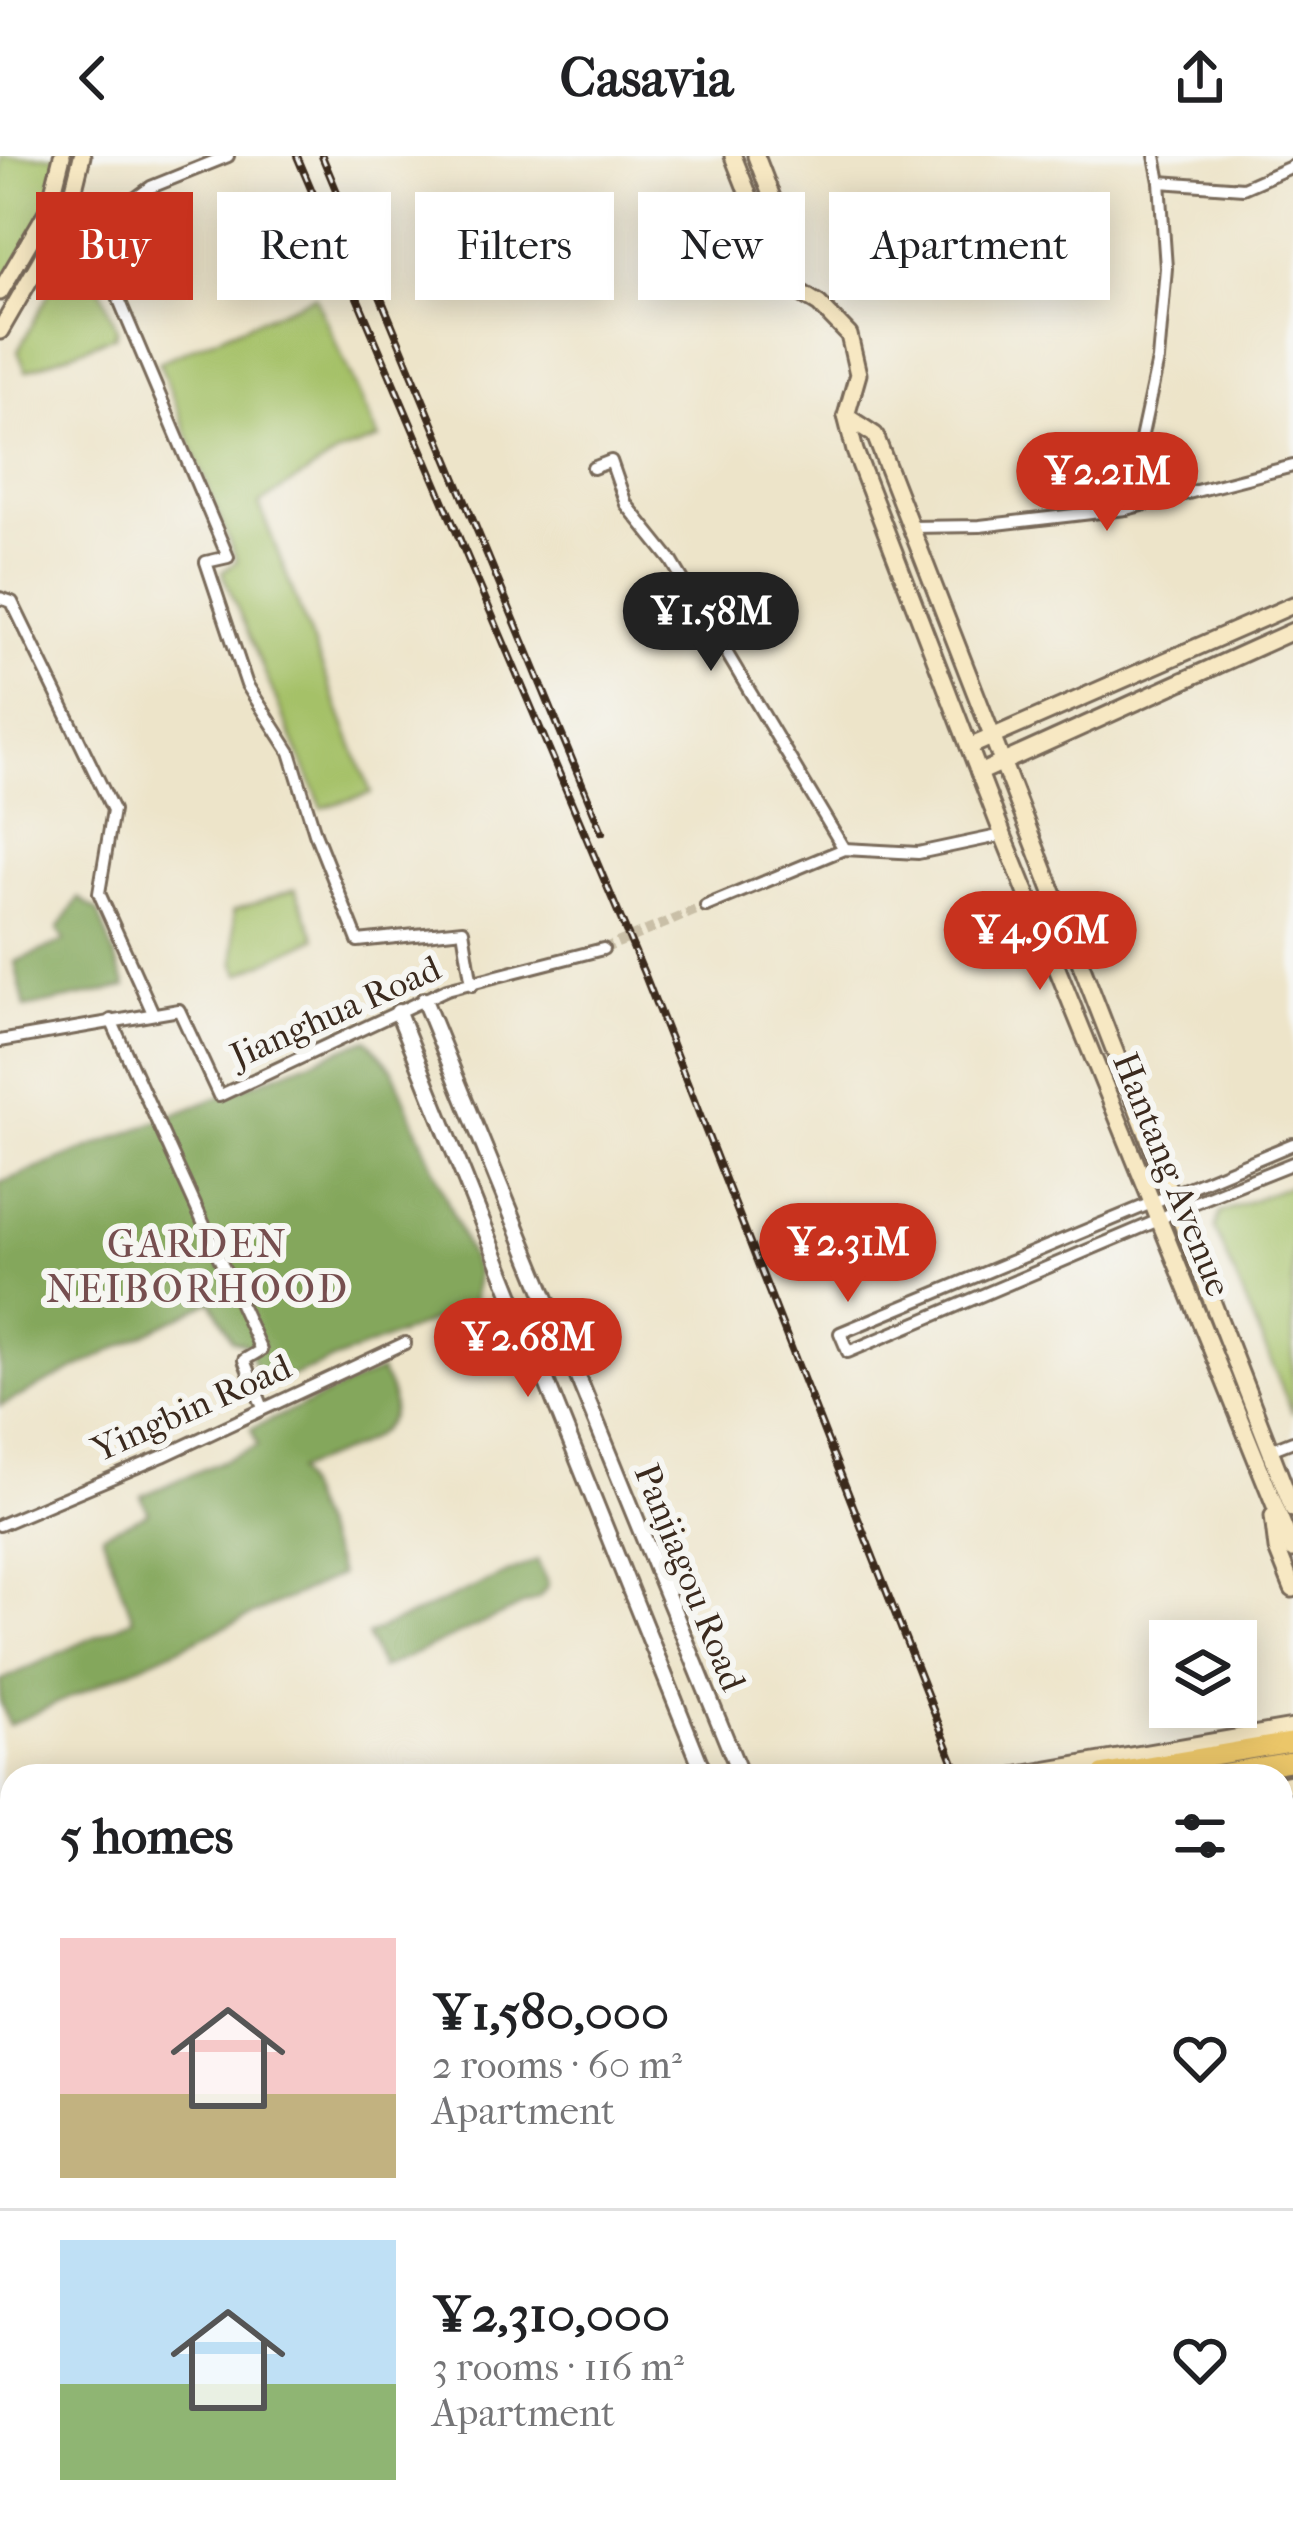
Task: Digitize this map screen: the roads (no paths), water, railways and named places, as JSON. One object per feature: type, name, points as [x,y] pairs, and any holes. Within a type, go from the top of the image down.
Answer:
[{"type":"highway","points":[[1162,1764],[1293,1742]]},
{"type":"main road","points":[[0,292],[49,208],[62,156]]},
{"type":"main road","points":[[0,331],[68,213],[82,156]]},
{"type":"main road","points":[[733,156],[747,192]]},
{"type":"main road","points":[[756,156],[770,192]]},
{"type":"main road","name":"Hantang Avenue","points":[[805,295],[849,334],[858,374],[846,416],[855,451],[1152,1202],[1286,1499]]},
{"type":"main road","name":"Hantang Avenue","points":[[846,416],[875,435],[1270,1450],[1286,1499],[1293,1550]]},
{"type":"main road","points":[[969,747],[1293,604]]},
{"type":"main road","points":[[980,773],[1293,631]]},
{"type":"main road","points":[[1286,1499],[1277,1549],[1293,1589]]},
{"type":"main road","points":[[1084,1764],[1293,1728]]},
{"type":"street","points":[[228,156],[151,187],[90,231],[228,557],[206,562],[247,685],[290,752],[315,833],[358,941],[463,930],[472,985]]},
{"type":"street","points":[[1126,509],[1158,360],[1166,268],[1155,156]]},
{"type":"street","points":[[1160,182],[1244,188],[1293,166]]},
{"type":"street","points":[[593,468],[611,461],[626,505],[671,560],[844,849]]},
{"type":"street","points":[[911,527],[980,526],[1126,509],[1293,466]]},
{"type":"street","points":[[0,598],[12,602],[112,810],[99,893],[153,1013],[0,1041]]},
{"type":"street","points":[[706,906],[844,849],[918,854],[1003,835]]},
{"type":"street","name":"Jianghua Road","points":[[153,1013],[178,1010],[219,1096],[447,989],[603,949]]},
{"type":"street","name":"Panjiagou Road","points":[[424,1000],[737,1764]]},
{"type":"street","name":"Panjiagou Road","points":[[398,1012],[700,1764]]},
{"type":"street","points":[[110,1020],[261,1350],[244,1360],[263,1408]]},
{"type":"street","points":[[1293,1144],[840,1333],[848,1352],[1293,1163]]},
{"type":"street","name":"Yingbin Road","points":[[0,1525],[163,1456],[405,1342]]},
{"type":"street","points":[[1270,1450],[1293,1441]]},
{"type":"tunnel","points":[[603,949],[706,906]]},
{"type":"railway","points":[[297,156],[646,978],[954,1764]]},
{"type":"railway","points":[[322,156],[602,832]]},
{"type":"district","name":"GARDEN NEIBORHOOD","points":[[198,1266]]}]
